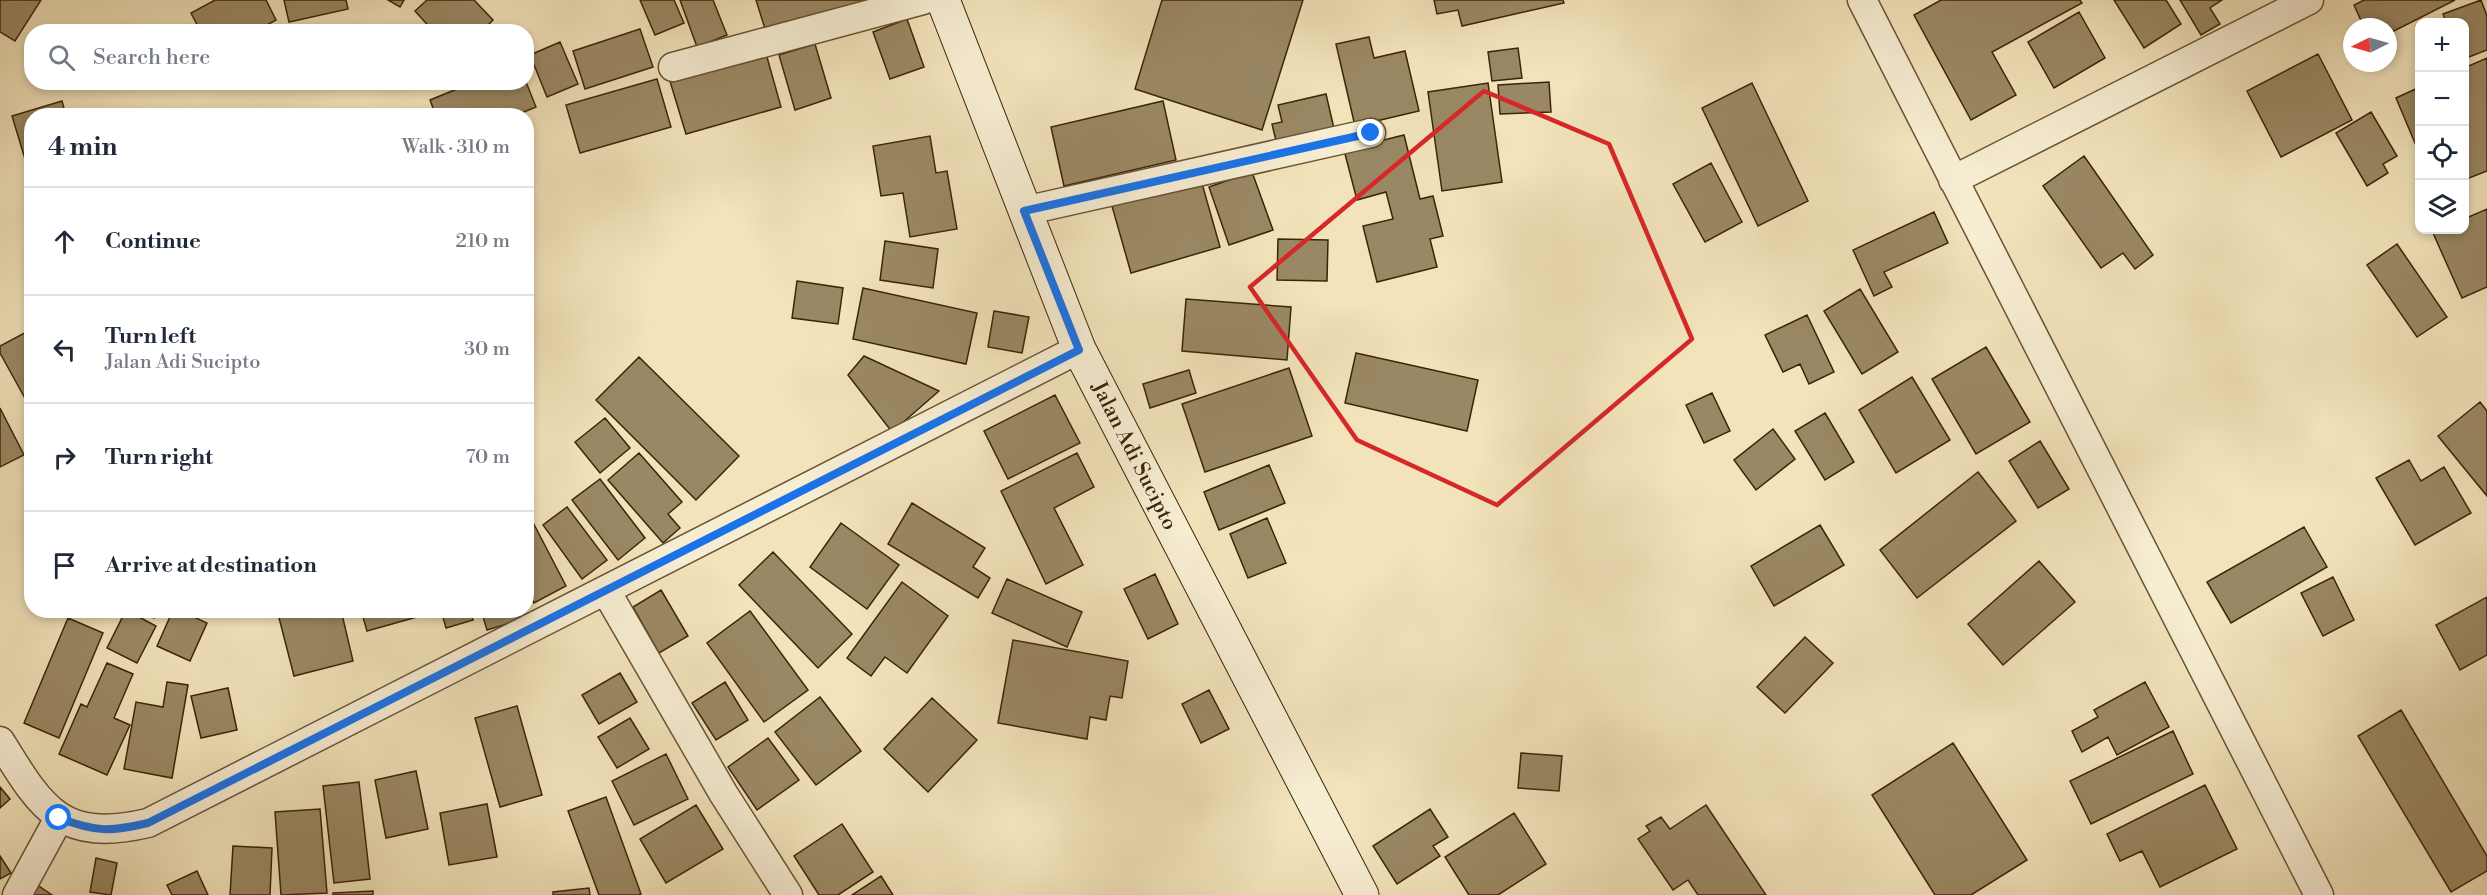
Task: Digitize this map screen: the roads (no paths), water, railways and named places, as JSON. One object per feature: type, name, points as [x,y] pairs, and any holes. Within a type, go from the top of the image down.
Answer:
[{"type":"street","points":[[673,67],[923,0]]},
{"type":"street","name":"Jalan Adi Sucipto","points":[[943,0],[1079,350],[1362,895]]},
{"type":"street","points":[[1862,0],[2319,895]]},
{"type":"street","points":[[1953,180],[2309,0]]},
{"type":"street","points":[[1024,211],[1371,133]]},
{"type":"street","points":[[0,741],[26,782],[59,818],[87,829],[119,829],[148,823],[1079,350]]},
{"type":"street","points":[[606,591],[723,793],[788,895]]},
{"type":"street","points":[[17,895],[59,818]]}]
